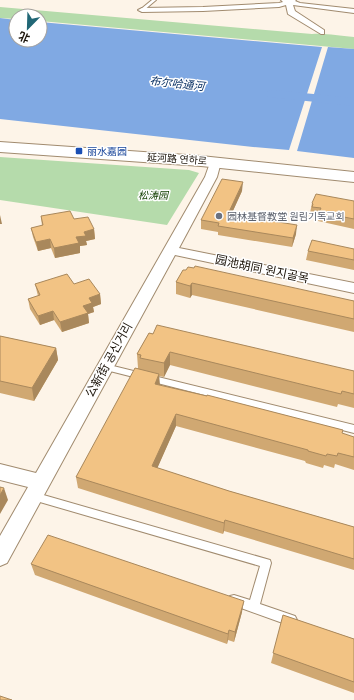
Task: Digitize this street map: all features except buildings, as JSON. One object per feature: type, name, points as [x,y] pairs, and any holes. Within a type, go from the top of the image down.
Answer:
[{"type":"main road","name":"延河路 연하로","points":[[0,147],[354,177]]},
{"type":"main road","name":"延河路 연하로","points":[[0,152],[214,165],[354,182]]},
{"type":"street","points":[[142,10],[279,5],[289,1],[299,5],[354,11]]},
{"type":"street","points":[[289,1],[290,10],[293,14],[321,32]]},
{"type":"street","name":"公新街 공신거리","points":[[0,556],[171,250],[210,177],[214,165]]},
{"type":"street","name":"园池胡同 원지골목","points":[[171,250],[354,288]]},
{"type":"street","points":[[0,472],[37,489]]},
{"type":"lane","points":[[142,10],[154,0]]},
{"type":"lane","points":[[105,367],[354,429]]},
{"type":"lane","points":[[37,489],[266,563],[254,607]]},
{"type":"lane","points":[[224,597],[304,625]]},
{"type":"green space","points":[[0,7],[12,8],[8,8],[8,18],[0,18]]},
{"type":"green space","points":[[48,11],[354,37],[354,49],[48,22]]},
{"type":"green space","name":"松涛园","points":[[0,157],[189,170],[199,173],[167,225],[0,200]]},
{"type":"water","points":[[0,18],[8,19],[8,48],[48,48],[48,23],[322,47],[289,150],[0,119]]},
{"type":"water","points":[[328,47],[354,49],[354,158],[297,151]]},
{"type":"waterway","name":"布尔哈通河","points":[[273,94],[354,102]]},
{"type":"place","name":"丽水嘉园","points":[[79,151]]},
{"type":"place","name":"园林基督教堂 원림기독교회","points":[[219,216]]}]
